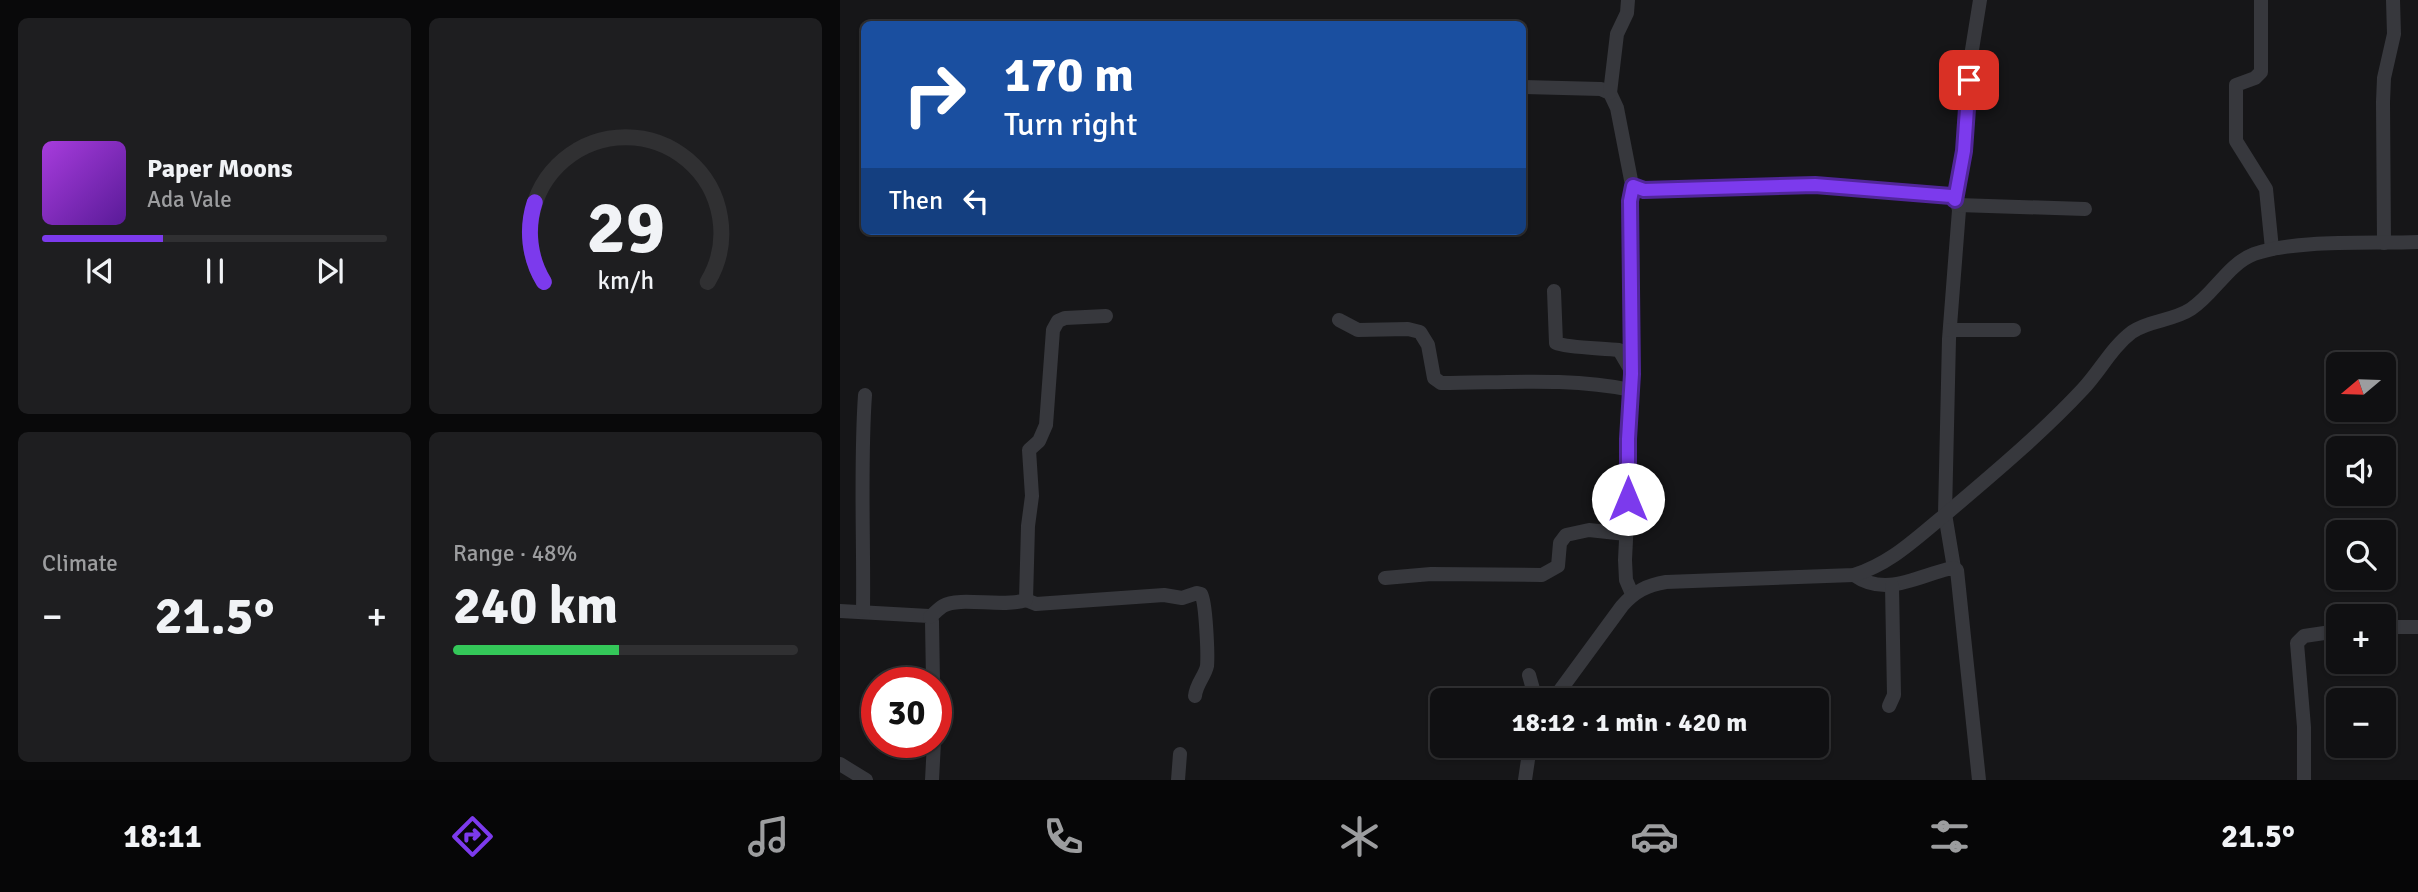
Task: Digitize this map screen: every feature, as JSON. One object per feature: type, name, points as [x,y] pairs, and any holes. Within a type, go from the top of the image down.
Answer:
[{"type":"street","points":[[1628,0],[1627,13],[1617,34],[1611,93],[1617,108],[1633,186],[1630,201],[1632,374],[1626,534],[1626,580],[1632,594]]},
{"type":"street","points":[[1979,780],[1959,575],[1954,568],[1945,514],[1957,203],[1971,56],[1980,0]]},
{"type":"street","points":[[2261,0],[2260,72],[2255,78],[2236,85],[2235,132],[2239,147],[2266,189],[2272,250]]},
{"type":"street","points":[[2384,243],[2383,102],[2384,78],[2394,34],[2393,0]]},
{"type":"street","points":[[1526,87],[1601,89],[1611,93]]},
{"type":"street","points":[[1633,186],[1644,190],[1815,185],[1951,196],[1957,203],[2085,209]]},
{"type":"street","points":[[1562,688],[1632,594],[1648,586],[1666,582],[1854,575],[1892,559],[2045,427],[2085,387],[2132,332],[2191,309],[2242,261],[2252,255],[2299,246],[2418,243]]},
{"type":"street","points":[[1554,291],[1556,343],[1562,346],[1619,350],[1632,374]]},
{"type":"street","points":[[1026,600],[1028,526],[1032,496],[1029,450],[1039,441],[1046,425],[1053,330],[1058,321],[1065,318],[1105,317]]},
{"type":"street","points":[[1339,320],[1364,331],[1408,329],[1420,332],[1428,345],[1434,377],[1441,383],[1600,383],[1631,390]]},
{"type":"street","points":[[1950,330],[2014,330]]},
{"type":"street","points":[[863,611],[862,440],[865,395]]},
{"type":"street","points":[[1385,578],[1430,574],[1542,575],[1558,566],[1560,543],[1566,535],[1589,530],[1626,534]]},
{"type":"street","points":[[1854,575],[1866,582],[1892,586],[1954,568]]},
{"type":"street","points":[[1889,706],[1894,695],[1892,586]]},
{"type":"street","points":[[930,617],[942,606],[950,604],[993,604],[1026,600],[1036,604],[1164,594],[1182,598],[1197,593],[1205,605],[1207,667],[1196,687],[1195,696]]},
{"type":"street","points":[[840,611],[921,614],[930,617]]},
{"type":"street","points":[[930,617],[932,667]]},
{"type":"street","points":[[2396,627],[2418,627]]},
{"type":"street","points":[[2304,780],[2304,727],[2297,643],[2304,636],[2326,633]]},
{"type":"street","points":[[1530,675],[1533,688]]},
{"type":"street","points":[[1178,780],[1180,754]]},
{"type":"street","points":[[932,780],[933,758]]},
{"type":"street","points":[[1525,780],[1528,758]]},
{"type":"street","points":[[840,764],[866,780]]},
{"type":"route","points":[[1628,499],[1632,374],[1630,194],[1633,186],[1644,190],[1815,185],[1951,196],[1955,200],[1967,130],[1969,80]]}]
